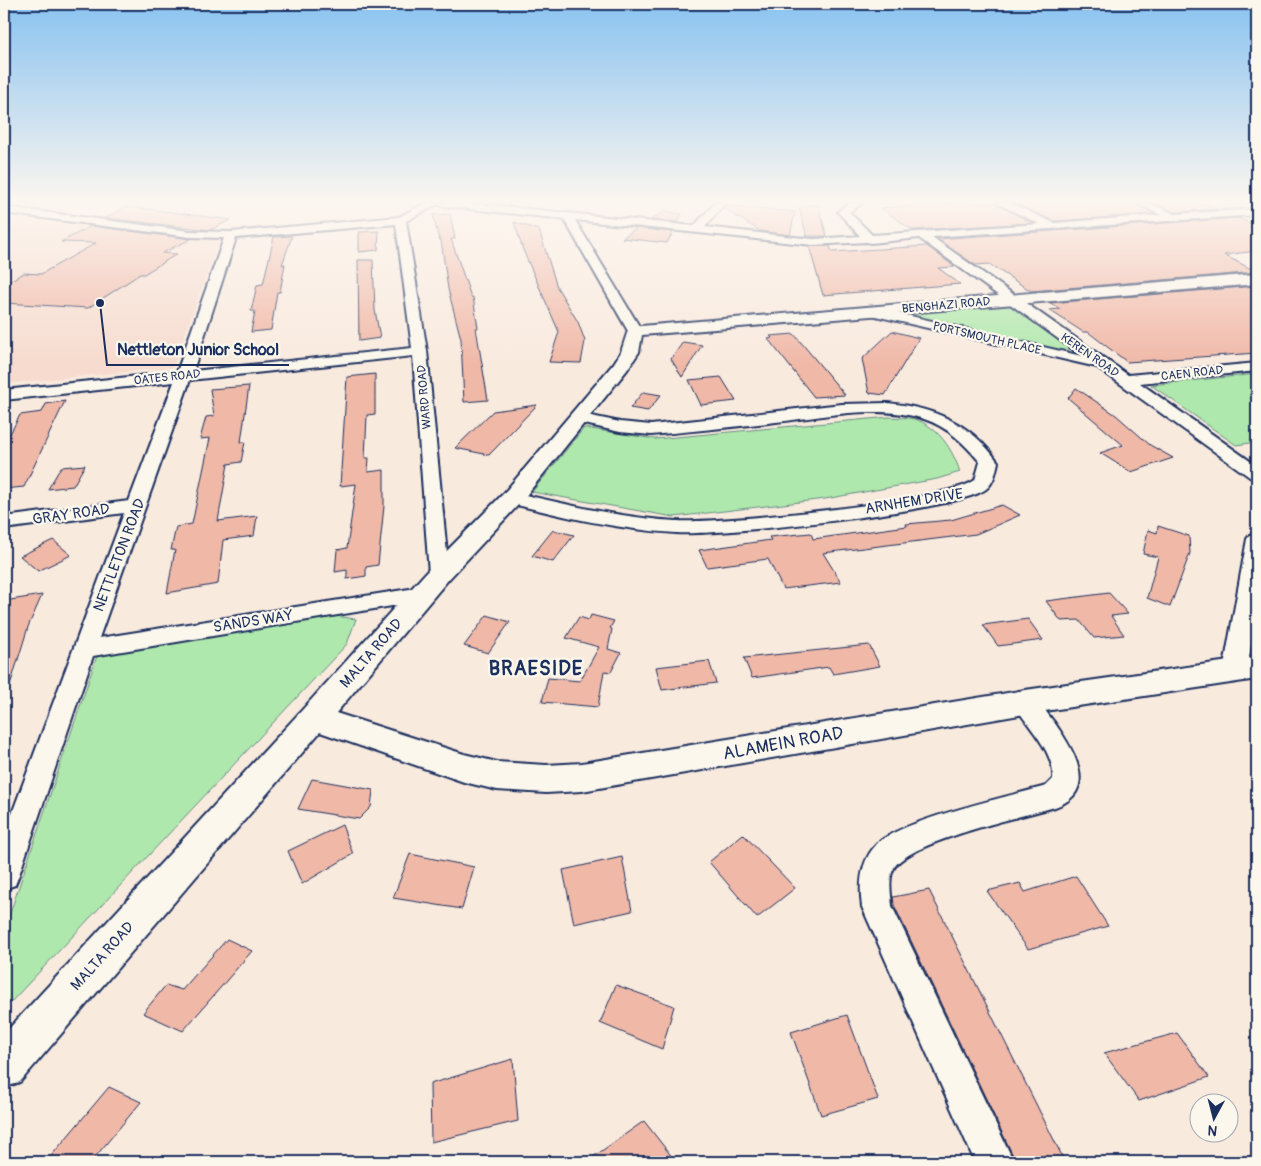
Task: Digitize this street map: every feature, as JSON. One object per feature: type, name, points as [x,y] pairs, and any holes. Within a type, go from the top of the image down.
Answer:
[{"type":"street","name":"NETTLETON ROAD","points":[[4,875],[84,648],[138,505],[223,257]]},
{"type":"street","name":"WARD ROAD","points":[[406,257],[420,351],[431,584]]},
{"type":"street","points":[[591,257],[635,331]]},
{"type":"street","name":"KEREN ROAD","points":[[953,257],[1103,366],[1126,380],[1257,474]]},
{"type":"street","name":"BENGHAZI ROAD","points":[[635,331],[1257,279]]},
{"type":"street","name":"PORTSMOUTH PLACE","points":[[872,312],[1103,366]]},
{"type":"street","name":"MALTA ROAD","points":[[4,1066],[431,584],[512,498],[621,366],[630,352],[635,331]]},
{"type":"street","name":"OATES ROAD","points":[[4,395],[420,351]]},
{"type":"street","name":"CAEN ROAD","points":[[1126,380],[1257,367]]},
{"type":"street","name":"ARNHEM DRIVE","points":[[512,498],[643,524],[675,528],[710,528],[882,507],[958,494],[979,486],[985,478],[989,462],[962,432],[951,425],[921,413],[897,409],[851,409],[650,430],[620,427],[577,418]]},
{"type":"street","points":[[1238,460],[1257,458]]},
{"type":"street","name":"GRAY ROAD","points":[[4,523],[138,505]]},
{"type":"street","points":[[1246,670],[1257,539]]},
{"type":"street","name":"SANDS WAY","points":[[84,648],[431,584]]},
{"type":"street","name":"ALAMEIN ROAD","points":[[314,718],[464,768],[497,776],[546,779],[582,777],[1025,702],[1246,670]]},
{"type":"street","points":[[995,1162],[877,907],[874,885],[877,867],[888,851],[916,836],[1055,795],[1065,786],[1068,775],[1064,760],[1025,702]]},
{"type":"shaded area","points":[[4,257],[213,257],[173,367],[4,384]]},
{"type":"green space","points":[[1008,304],[1068,348],[1070,352],[896,314],[894,311]]},
{"type":"green space","points":[[1257,374],[1257,442],[1236,445],[1151,385]]},
{"type":"green space","points":[[890,417],[914,419],[930,427],[949,447],[960,472],[937,479],[825,499],[674,517],[532,492],[584,428],[655,439]]},
{"type":"green space","points":[[335,616],[356,619],[347,644],[11,1002],[4,1004],[4,931],[98,653]]},
{"type":"building","points":[[70,257],[171,257],[144,274],[140,274],[88,308],[4,303],[4,284],[24,273],[41,274]]},
{"type":"building","points":[[269,257],[285,257],[282,265],[285,264],[280,292],[277,292],[271,330],[251,332],[255,311],[251,311],[257,285],[263,284]]},
{"type":"building","points":[[443,257],[457,257],[471,297],[473,297],[488,400],[464,402],[461,339],[448,289]]},
{"type":"building","points":[[526,257],[548,257],[557,287],[578,322],[585,341],[581,363],[549,362],[559,332]]},
{"type":"building","points":[[812,257],[942,257],[955,267],[938,268],[960,284],[823,295]]},
{"type":"building","points":[[964,257],[1229,257],[1257,272],[1031,291],[989,264],[975,265]]},
{"type":"building","points":[[358,260],[373,260],[375,310],[380,338],[359,341]]},
{"type":"building","points":[[1257,286],[1257,353],[1127,362],[1088,332],[1083,332],[1049,310],[1060,309],[1050,303]]},
{"type":"building","points":[[892,331],[919,338],[885,395],[869,393],[862,359]]},
{"type":"building","points":[[794,334],[845,395],[814,397],[768,339],[772,338],[770,336]]},
{"type":"building","points":[[683,342],[702,345],[682,377],[671,359]]},
{"type":"building","points":[[375,374],[375,414],[367,415],[365,458],[369,458],[368,472],[384,470],[384,506],[378,565],[366,567],[366,576],[347,579],[347,570],[335,572],[337,550],[347,548],[356,484],[340,486],[347,377]]},
{"type":"building","points":[[721,377],[736,401],[701,405],[689,380]]},
{"type":"building","points":[[249,386],[241,442],[245,442],[241,462],[228,464],[218,521],[257,516],[254,536],[223,540],[218,584],[167,593],[175,550],[171,550],[176,527],[192,524],[210,438],[200,439],[206,417],[214,416],[210,389]]},
{"type":"building","points":[[1076,388],[1116,415],[1150,445],[1173,458],[1131,472],[1100,453],[1123,445],[1068,398]]},
{"type":"building","points":[[643,392],[661,395],[648,411],[630,408]]},
{"type":"building","points":[[65,401],[24,487],[4,489],[4,445],[20,415],[42,412],[46,404]]},
{"type":"building","points":[[537,405],[489,455],[455,448],[493,411]]},
{"type":"building","points":[[85,465],[73,486],[48,489],[61,467]]},
{"type":"building","points":[[1002,505],[1020,515],[976,534],[823,553],[841,582],[783,589],[768,559],[707,567],[699,550],[771,540],[769,537],[811,533],[813,539],[907,526],[906,524],[951,520]]},
{"type":"building","points":[[1158,526],[1189,536],[1190,553],[1170,607],[1147,598],[1158,557],[1143,554],[1148,530],[1157,533]]},
{"type":"building","points":[[553,530],[574,535],[553,562],[532,556]]},
{"type":"building","points":[[53,540],[71,555],[38,571],[20,556]]},
{"type":"building","points":[[1109,593],[1128,614],[1111,616],[1124,635],[1094,638],[1079,620],[1061,621],[1046,601]]},
{"type":"building","points":[[42,595],[28,627],[8,692],[4,691],[4,601]]},
{"type":"building","points":[[487,615],[510,622],[488,653],[464,646]]},
{"type":"building","points":[[591,615],[614,621],[610,628],[612,629],[608,649],[621,653],[611,672],[604,671],[598,707],[542,702],[548,678],[580,681],[599,647],[566,638],[579,617],[589,620]]},
{"type":"building","points":[[1028,619],[1043,640],[998,646],[983,625]]},
{"type":"building","points":[[869,645],[880,666],[833,674],[829,667],[752,678],[744,658]]},
{"type":"building","points":[[709,661],[716,683],[662,690],[656,667]]},
{"type":"building","points":[[312,779],[373,790],[371,807],[359,819],[298,809]]},
{"type":"building","points":[[342,825],[353,854],[302,884],[288,851]]},
{"type":"building","points":[[743,834],[795,888],[757,918],[709,862]]},
{"type":"building","points":[[410,854],[474,867],[462,909],[393,898]]},
{"type":"building","points":[[622,857],[632,911],[574,924],[563,870]]},
{"type":"building","points":[[1076,876],[1108,926],[1028,949],[987,891],[1020,883],[1025,892]]},
{"type":"building","points":[[929,890],[1065,1162],[1016,1162],[894,905],[893,897]]},
{"type":"building","points":[[227,939],[252,951],[183,1031],[143,1013],[166,985],[182,990]]},
{"type":"building","points":[[616,985],[674,1006],[662,1049],[600,1023]]},
{"type":"building","points":[[847,1015],[878,1099],[821,1115],[791,1032]]},
{"type":"building","points":[[1177,1033],[1209,1077],[1139,1101],[1104,1053]]},
{"type":"building","points":[[513,1059],[518,1121],[431,1142],[430,1084]]},
{"type":"building","points":[[109,1087],[141,1102],[91,1162],[46,1162]]},
{"type":"building","points":[[644,1121],[676,1162],[586,1162]]},
{"type":"place","name":"Nettleton Junior School","points":[[100,303]]},
{"type":"district","name":"BRAESIDE","points":[[536,668]]}]
